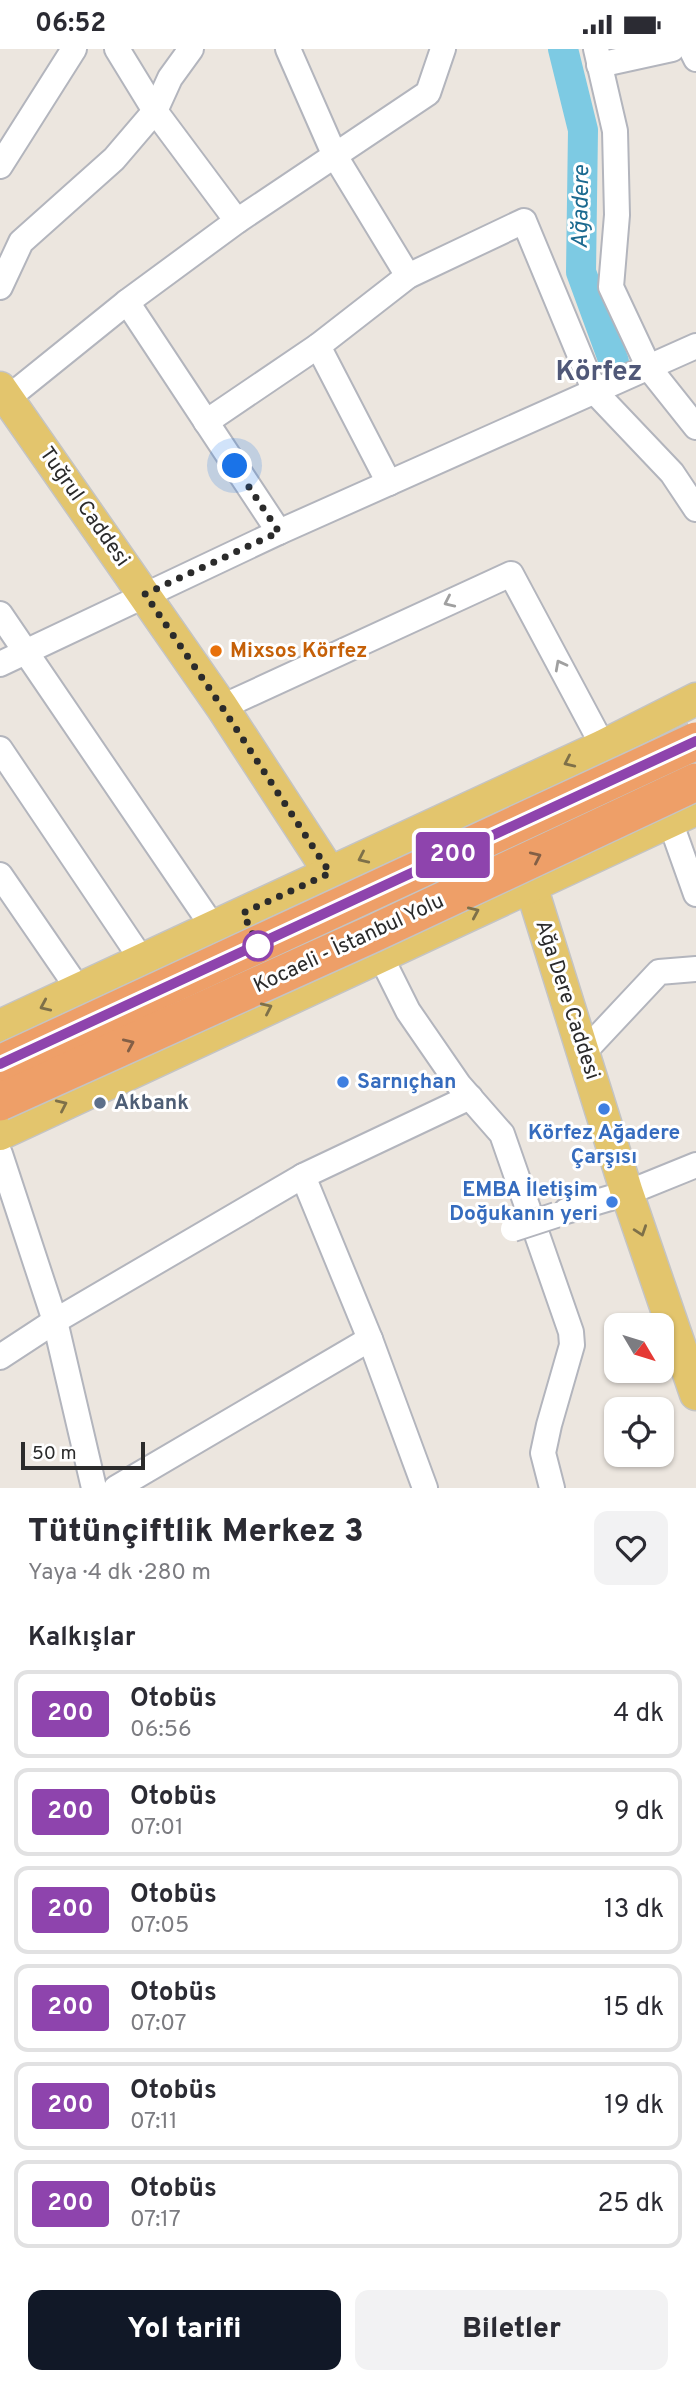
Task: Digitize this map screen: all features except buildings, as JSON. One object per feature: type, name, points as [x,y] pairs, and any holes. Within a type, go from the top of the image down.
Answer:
[{"type":"highway","points":[[0,1064],[696,741]]},
{"type":"highway","name":"Kocaeli - İstanbul Yolu","points":[[0,1103],[372,934],[696,782]]},
{"type":"main road","name":"Tuğrul Caddesi","points":[[4,393],[222,707],[368,961]]},
{"type":"main road","points":[[3,1019],[79,991],[615,740],[696,699]]},
{"type":"main road","points":[[0,1134],[683,815],[615,740]]},
{"type":"main road","name":"Ağa Dere Caddesi","points":[[531,886],[627,1193],[696,1394]]},
{"type":"street","points":[[0,166],[75,49]]},
{"type":"street","points":[[117,49],[155,111],[237,221]]},
{"type":"street","points":[[0,287],[21,243],[114,159],[155,111],[170,78],[191,49]]},
{"type":"street","points":[[288,49],[335,156],[408,276]]},
{"type":"street","points":[[4,393],[237,221],[428,93],[443,49]]},
{"type":"street","points":[[672,49],[597,57],[615,131],[617,215],[611,287],[649,368],[696,427]]},
{"type":"street","points":[[691,49],[696,59]]},
{"type":"street","points":[[206,422],[318,346],[408,276],[524,221],[595,392],[672,473],[696,509]]},
{"type":"street","points":[[127,302],[279,532]]},
{"type":"street","points":[[318,346],[389,483]]},
{"type":"street","points":[[0,664],[279,532],[696,346]]},
{"type":"street","points":[[222,707],[511,574],[615,740]]},
{"type":"street","points":[[0,614],[213,927]]},
{"type":"street","points":[[0,749],[142,960]]},
{"type":"street","points":[[683,815],[696,894]]},
{"type":"street","points":[[0,875],[79,991]]},
{"type":"street","points":[[368,961],[470,1097],[502,1135],[571,1332],[572,1345],[564,1379],[548,1425],[543,1454],[552,1488]]},
{"type":"street","points":[[584,1052],[659,972],[696,969]]},
{"type":"street","points":[[0,1357],[55,1321],[303,1176],[470,1097]]},
{"type":"street","points":[[0,1154],[55,1321],[94,1488]]},
{"type":"street","points":[[513,1229],[627,1193],[696,1165]]},
{"type":"street","points":[[303,1176],[370,1339],[425,1488]]},
{"type":"street","points":[[117,1488],[370,1339]]},
{"type":"waterway","name":"Ağadere","points":[[563,49],[583,130],[581,272],[614,362]]},
{"type":"bus line","name":"200","points":[[0,1064],[696,741]]},
{"type":"place","name":"Mixsos Körfez","points":[[216,651]]},
{"type":"place","name":"Sarnıçhan","points":[[343,1082]]},
{"type":"place","name":"Akbank","points":[[100,1103]]},
{"type":"place","name":"Körfez Ağadere Çarşısı","points":[[604,1109]]},
{"type":"place","name":"EMBA İletişim Doğukanın yeri","points":[[612,1202]]},
{"type":"district","name":"Körfez","points":[[599,373]]},
{"type":"route","points":[[235,466],[279,532],[145,594],[330,873],[243,913],[258,946]]}]
